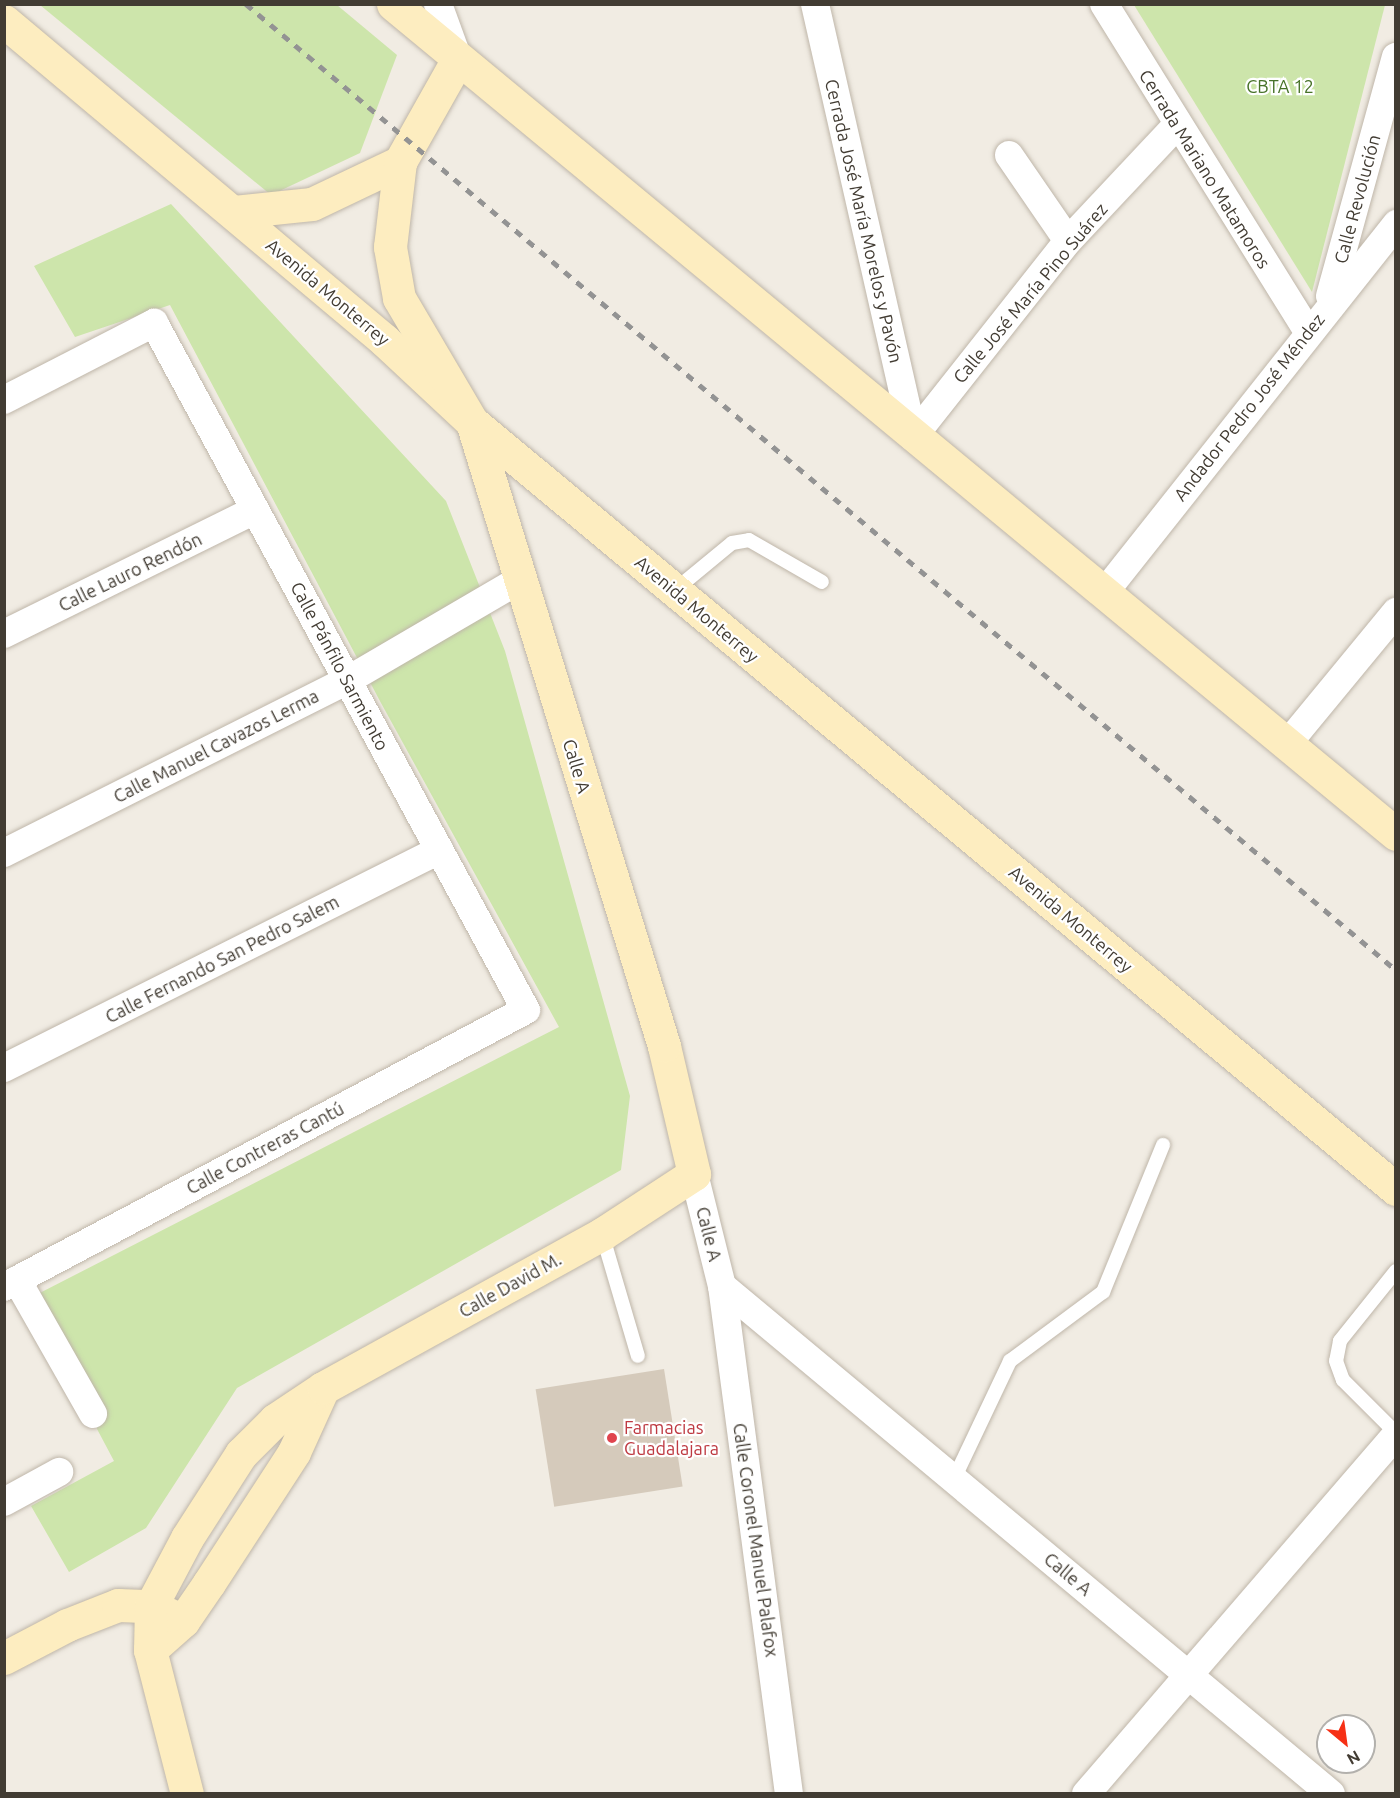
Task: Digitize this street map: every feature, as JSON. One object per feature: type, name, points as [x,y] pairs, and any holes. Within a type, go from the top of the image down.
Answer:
[{"type":"main road","points":[[393,4],[913,437],[1288,743],[1395,834]]},
{"type":"main road","name":"Avenida Monterrey","points":[[4,21],[386,341],[472,422],[1395,1189]]},
{"type":"main road","points":[[458,59],[400,162],[390,247],[399,298],[472,422]]},
{"type":"main road","points":[[234,212],[312,204],[400,162]]},
{"type":"main road","name":"Calle A","points":[[472,422],[664,1046],[694,1174]]},
{"type":"main road","name":"Calle David M.","points":[[151,1605],[188,1538],[241,1454],[275,1420],[323,1388],[602,1234],[694,1174]]},
{"type":"main road","points":[[150,1650],[183,1621],[294,1452],[323,1388]]},
{"type":"main road","points":[[4,1658],[67,1625],[118,1605],[151,1605],[183,1621]]},
{"type":"main road","points":[[151,1605],[150,1650],[178,1790]]},
{"type":"street","points":[[438,4],[458,59]]},
{"type":"street","name":"Cerrada José María Morelos y Pavón","points":[[815,4],[913,437]]},
{"type":"street","name":"Cerrada Mariano Matamoros","points":[[1104,4],[1176,126],[1308,332]]},
{"type":"street","name":"Calle Revolución","points":[[1327,306],[1395,57]]},
{"type":"street","name":"Calle José María Pino Suárez","points":[[913,437],[1068,241],[1176,126]]},
{"type":"street","points":[[1009,155],[1068,241]]},
{"type":"street","name":"Andador Pedro José Méndez","points":[[1104,593],[1327,306],[1395,224]]},
{"type":"street","name":"Calle Pánfilo Sarmiento","points":[[4,400],[154,323],[526,1010]]},
{"type":"street","name":"Calle Lauro Rendón","points":[[4,634],[255,510]]},
{"type":"street","name":"Calle Manuel Cavazos Lerma","points":[[4,853],[348,680],[519,580]]},
{"type":"street","points":[[1288,743],[1395,612]]},
{"type":"street","name":"Calle Fernando San Pedro Salem","points":[[4,1068],[439,849]]},
{"type":"street","name":"Calle Contreras Cantú","points":[[11,1283],[526,1010]]},
{"type":"street","name":"Calle A","points":[[694,1174],[722,1286],[1331,1794]]},
{"type":"street","points":[[11,1283],[93,1413]]},
{"type":"street","name":"Calle Coronel Manuel Palafox","points":[[722,1286],[789,1794]]},
{"type":"street","points":[[1086,1794],[1187,1673],[1395,1434]]},
{"type":"street","points":[[4,1502],[59,1472]]},
{"type":"lane","points":[[675,590],[732,543],[749,540],[822,582]]},
{"type":"lane","points":[[954,1479],[1010,1361],[1102,1292],[1163,1145]]},
{"type":"lane","points":[[602,1234],[638,1356]]},
{"type":"lane","points":[[1395,1271],[1340,1341],[1336,1361],[1342,1380],[1395,1434]]},
{"type":"green space","points":[[40,5],[337,5],[397,55],[360,153],[271,195]]},
{"type":"green space","name":"CBTA 12","points":[[1134,5],[1385,5],[1312,292]]},
{"type":"green space","points":[[171,204],[446,501],[505,651],[630,1096],[621,1170],[237,1388],[146,1528],[69,1572],[31,1506],[114,1461],[28,1299],[559,1027],[381,703],[170,305],[75,337],[34,266]]},
{"type":"building","name":"Farmacias Guadalajara","points":[[664,1369],[683,1487],[554,1507],[536,1389]]},
{"type":"railway","points":[[246,4],[1396,970]]},
{"type":"place","name":"Farmacias Guadalajara","points":[[612,1438]]}]
